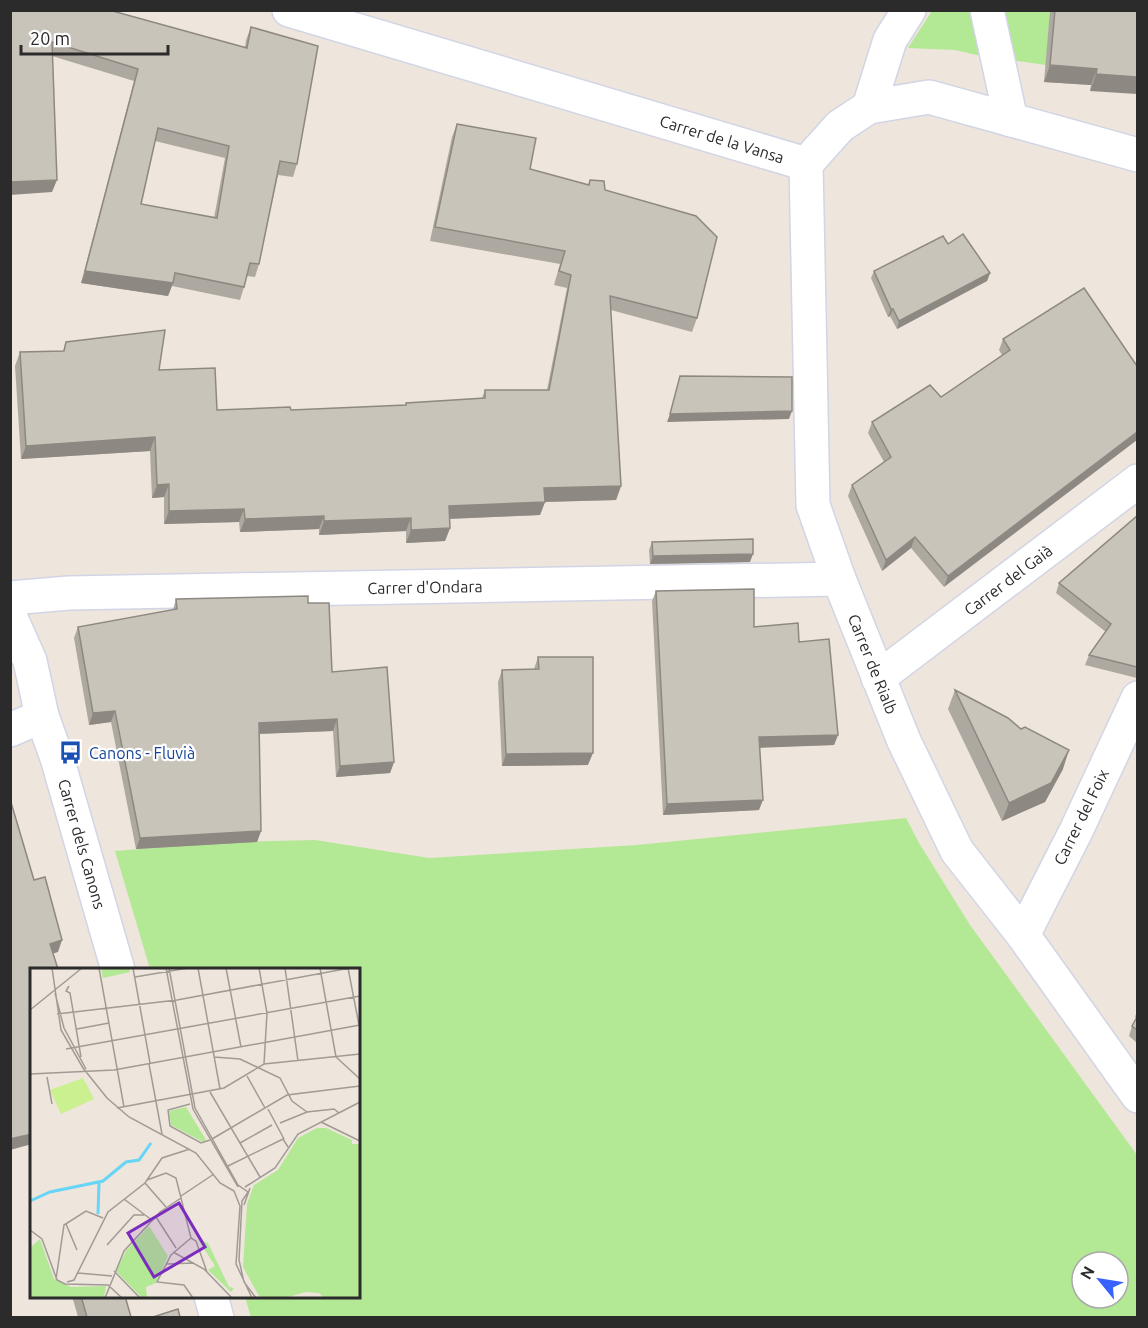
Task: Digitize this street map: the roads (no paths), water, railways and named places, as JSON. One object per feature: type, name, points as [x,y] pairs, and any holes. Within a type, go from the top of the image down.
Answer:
[{"type":"street","name":"Carrer de la Vansa","points":[[290,10],[806,164],[840,126],[869,107],[929,97],[1137,155]]},
{"type":"street","points":[[869,107],[890,40],[909,10]]},
{"type":"street","points":[[987,10],[1011,120]]},
{"type":"street","name":"Carrer de Rialb","points":[[806,164],[813,505],[839,579],[903,741],[957,851],[1023,935],[1137,1096]]},
{"type":"street","name":"Carrer del Gaià","points":[[878,678],[1137,481]]},
{"type":"street","name":"Carrer d'Ondara","points":[[10,598],[81,593],[839,579]]},
{"type":"street","name":"Carrer dels Canons","points":[[10,616],[30,661],[42,716],[57,758],[118,968]]},
{"type":"street","name":"Carrer del Foix","points":[[1023,935],[1076,831],[1137,698]]},
{"type":"street","points":[[10,730],[42,716]]},
{"type":"street","points":[[212,1298],[217,1317]]},
{"type":"place","name":"Canons - Fluvià","points":[[71,753]]}]
